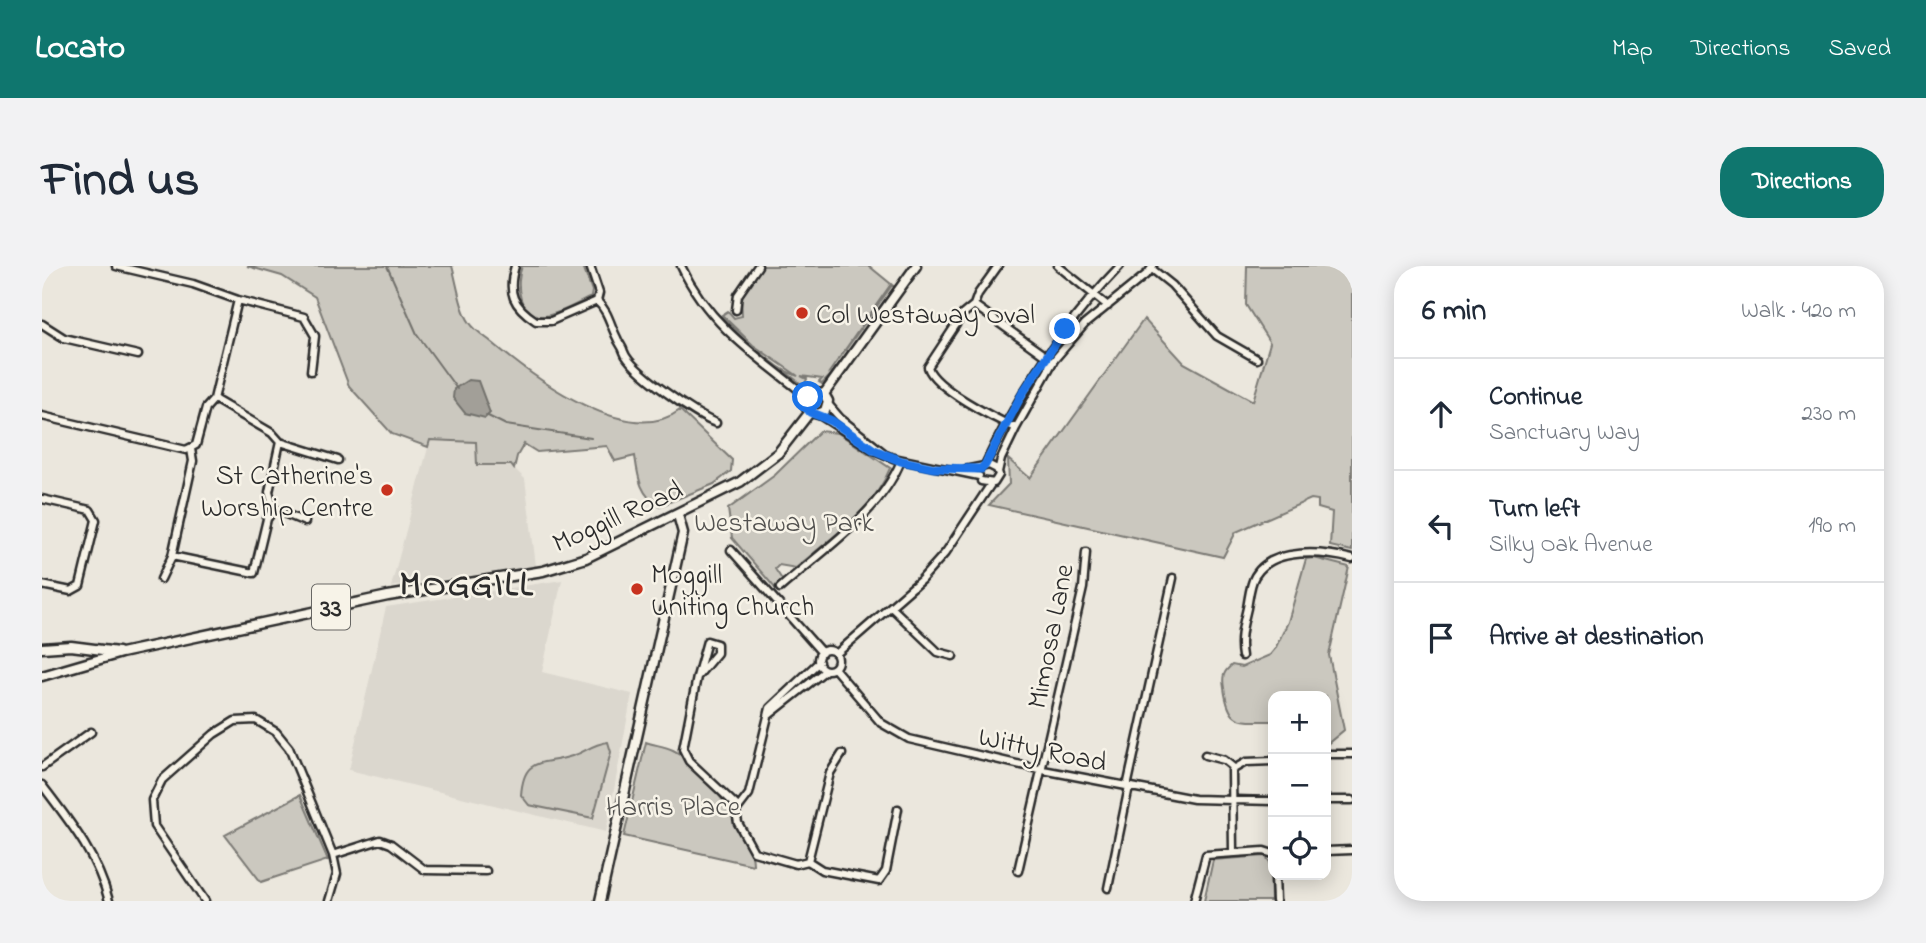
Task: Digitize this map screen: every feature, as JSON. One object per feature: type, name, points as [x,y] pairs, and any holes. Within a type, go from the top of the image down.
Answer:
[{"type":"main road","points":[[824,394],[916,266]]},
{"type":"main road","points":[[814,413],[806,407],[808,397],[817,392],[824,394]]},
{"type":"main road","points":[[824,394],[828,404]]},
{"type":"main road","name":"33","points":[[814,413],[825,411],[828,404]]},
{"type":"main road","name":"Moggill Road","points":[[42,676],[121,653],[388,596],[552,569],[586,558],[678,515],[755,472],[778,453],[814,413]]},
{"type":"main road","points":[[600,901],[682,533],[678,515]]},
{"type":"main road","points":[[63,646],[73,656],[75,665]]},
{"type":"main road","name":"Moggill Road","points":[[42,648],[63,646],[121,653]]},
{"type":"street","points":[[42,274],[47,266]]},
{"type":"street","points":[[116,266],[193,284],[238,300],[304,317],[316,336],[311,371]]},
{"type":"street","points":[[515,266],[510,283],[516,304],[536,321],[551,321],[597,302]]},
{"type":"street","points":[[597,302],[599,293],[591,268],[600,266]]},
{"type":"street","points":[[681,266],[698,298],[720,325],[741,346],[808,397]]},
{"type":"street","points":[[736,310],[738,295],[758,266]]},
{"type":"street","points":[[998,266],[978,294],[974,305],[963,314],[928,367],[934,376],[976,408],[1016,428]]},
{"type":"street","points":[[1058,266],[1108,306]]},
{"type":"street","points":[[976,506],[982,473],[1005,423],[1046,356],[1093,294],[1121,266]]},
{"type":"street","points":[[836,654],[891,607],[946,552],[991,484],[996,481],[1001,459],[1049,369],[1077,331],[1152,268],[1172,285],[1217,336],[1257,359]]},
{"type":"street","points":[[42,415],[191,449],[196,446],[206,408],[214,399],[238,300]]},
{"type":"street","points":[[597,302],[605,309],[616,338],[624,346],[633,365],[663,391],[674,394],[706,420],[716,423]]},
{"type":"street","points":[[974,305],[1046,356],[1049,369]]},
{"type":"street","points":[[42,324],[64,338],[138,355]]},
{"type":"street","points":[[214,399],[272,433],[280,442],[338,460]]},
{"type":"street","points":[[828,404],[840,418],[885,454]]},
{"type":"street","points":[[814,413],[901,461],[982,473],[995,467],[998,472]]},
{"type":"street","points":[[274,509],[269,492],[280,442]]},
{"type":"street","points":[[161,579],[172,556],[193,461],[191,449]]},
{"type":"street","points":[[780,588],[862,515],[882,494],[901,461]]},
{"type":"street","points":[[982,473],[991,484]]},
{"type":"street","points":[[42,499],[90,510],[96,520],[80,586],[71,591],[42,584]]},
{"type":"street","points":[[274,509],[306,522]]},
{"type":"street","points":[[172,556],[254,573],[267,519],[274,509]]},
{"type":"street","points":[[731,550],[822,653]]},
{"type":"street","name":"Mimosa Lane","points":[[1018,872],[1083,588],[1086,552]]},
{"type":"street","points":[[1242,656],[1240,638],[1252,582],[1260,569],[1296,553],[1327,553],[1352,559]]},
{"type":"street","points":[[1108,888],[1173,578]]},
{"type":"street","points":[[891,607],[938,652],[953,656]]},
{"type":"street","points":[[697,677],[717,653],[714,641],[707,641],[697,677],[683,749],[689,761],[738,807]]},
{"type":"street","points":[[766,718],[826,670],[834,668],[838,660],[836,654],[827,650],[822,653],[818,662],[774,702],[766,718],[748,794],[738,807],[736,817],[754,852],[796,864],[808,861],[822,870],[879,881],[886,871],[898,810]]},
{"type":"street","points":[[818,662],[826,670]]},
{"type":"street","name":"Witty Road","points":[[834,668],[881,723],[901,737],[1128,787],[1232,802],[1268,801]]},
{"type":"street","points":[[205,901],[154,826],[152,800],[162,780],[214,734],[235,721],[257,720],[276,732],[289,748],[333,855],[337,874],[329,901]]},
{"type":"street","points":[[42,767],[91,732]]},
{"type":"street","points":[[808,861],[830,773],[842,754]]},
{"type":"street","points":[[1331,754],[1352,754]]},
{"type":"street","points":[[1205,755],[1224,760],[1234,768]]},
{"type":"street","points":[[1233,852],[1231,777],[1234,768],[1247,762],[1268,761]]},
{"type":"street","points":[[42,785],[88,846],[103,879],[109,901]]},
{"type":"street","points":[[1331,800],[1352,800]]},
{"type":"street","points":[[333,855],[380,840],[391,844],[425,870],[486,871]]},
{"type":"street","points":[[1331,851],[1352,850]]},
{"type":"street","points":[[1194,901],[1204,857],[1209,853],[1268,854]]},
{"type":"street","points":[[1275,880],[1276,901]]},
{"type":"shaded area","points":[[468,380],[478,381],[490,413],[485,418],[465,413],[453,398],[454,389]]},
{"type":"shaded area","points":[[430,440],[476,442],[477,466],[511,465],[525,479],[536,566],[391,587]]},
{"type":"shaded area","points":[[562,580],[542,672],[632,694],[606,832],[349,770],[386,607]]},
{"type":"green space","points":[[247,266],[452,266],[464,311],[472,326],[533,374],[557,390],[609,415],[635,421],[659,420],[680,410],[732,460],[731,471],[714,484],[660,506],[644,491],[635,456],[615,461],[607,446],[537,452],[524,444],[514,469],[511,465],[477,465],[476,442],[430,440],[428,447],[392,434],[349,386],[315,297],[282,276]]},
{"type":"green space","points":[[522,266],[583,266],[592,291],[591,297],[545,316],[529,312],[519,290]]},
{"type":"green space","points":[[763,266],[869,266],[891,284],[828,374],[892,285],[896,288],[829,377],[822,384],[819,382],[822,379],[801,376],[807,379],[804,386],[777,365],[798,376],[753,345],[722,315],[728,311],[734,318],[742,316],[741,295]]},
{"type":"green space","points":[[1247,266],[1352,266],[1352,551],[1330,546],[1332,512],[1318,508],[1318,500],[1311,499],[1236,532],[1223,557],[989,505],[1009,484],[1008,459],[1030,478],[1144,319],[1184,363],[1253,401],[1270,343],[1246,305]]},
{"type":"green space","points":[[720,316],[729,323],[766,357],[746,342]]},
{"type":"green space","name":"Westaway Park","points":[[820,431],[838,433],[890,468],[873,497],[836,535],[796,568],[779,565],[775,569],[783,581],[775,588],[732,538],[728,509],[775,475]]},
{"type":"green space","points":[[1314,558],[1349,567],[1329,655],[1344,730],[1331,741],[1331,691],[1268,691],[1268,721],[1252,721],[1233,715],[1226,700],[1223,681],[1225,672],[1232,665],[1242,667],[1270,655],[1275,649],[1288,622],[1306,559]]},
{"type":"green space","points":[[608,742],[611,752],[593,818],[529,805],[521,795],[526,773],[536,764],[561,759]]},
{"type":"green space","name":"Harris Place","points":[[646,742],[673,750],[697,769],[735,819],[751,852],[753,865],[624,836]]},
{"type":"green space","points":[[300,795],[328,860],[261,882],[225,835]]},
{"type":"green space","points":[[1265,856],[1268,860],[1271,901],[1204,901],[1213,860]]},
{"type":"waterway","points":[[387,266],[417,334],[457,389]]},
{"type":"waterway","points":[[486,415],[506,425],[591,438]]},
{"type":"place","name":"Col Westaway Oval","points":[[802,313]]},
{"type":"place","name":"St Catherine's Worship Centre","points":[[387,490]]},
{"type":"place","name":"Moggill Uniting Church","points":[[637,589]]},
{"type":"district","name":"MOGGILL","points":[[467,583]]},
{"type":"route","points":[[808,397],[806,407],[810,412],[832,421],[874,450],[918,466],[981,469],[1022,394],[1065,329]]}]
